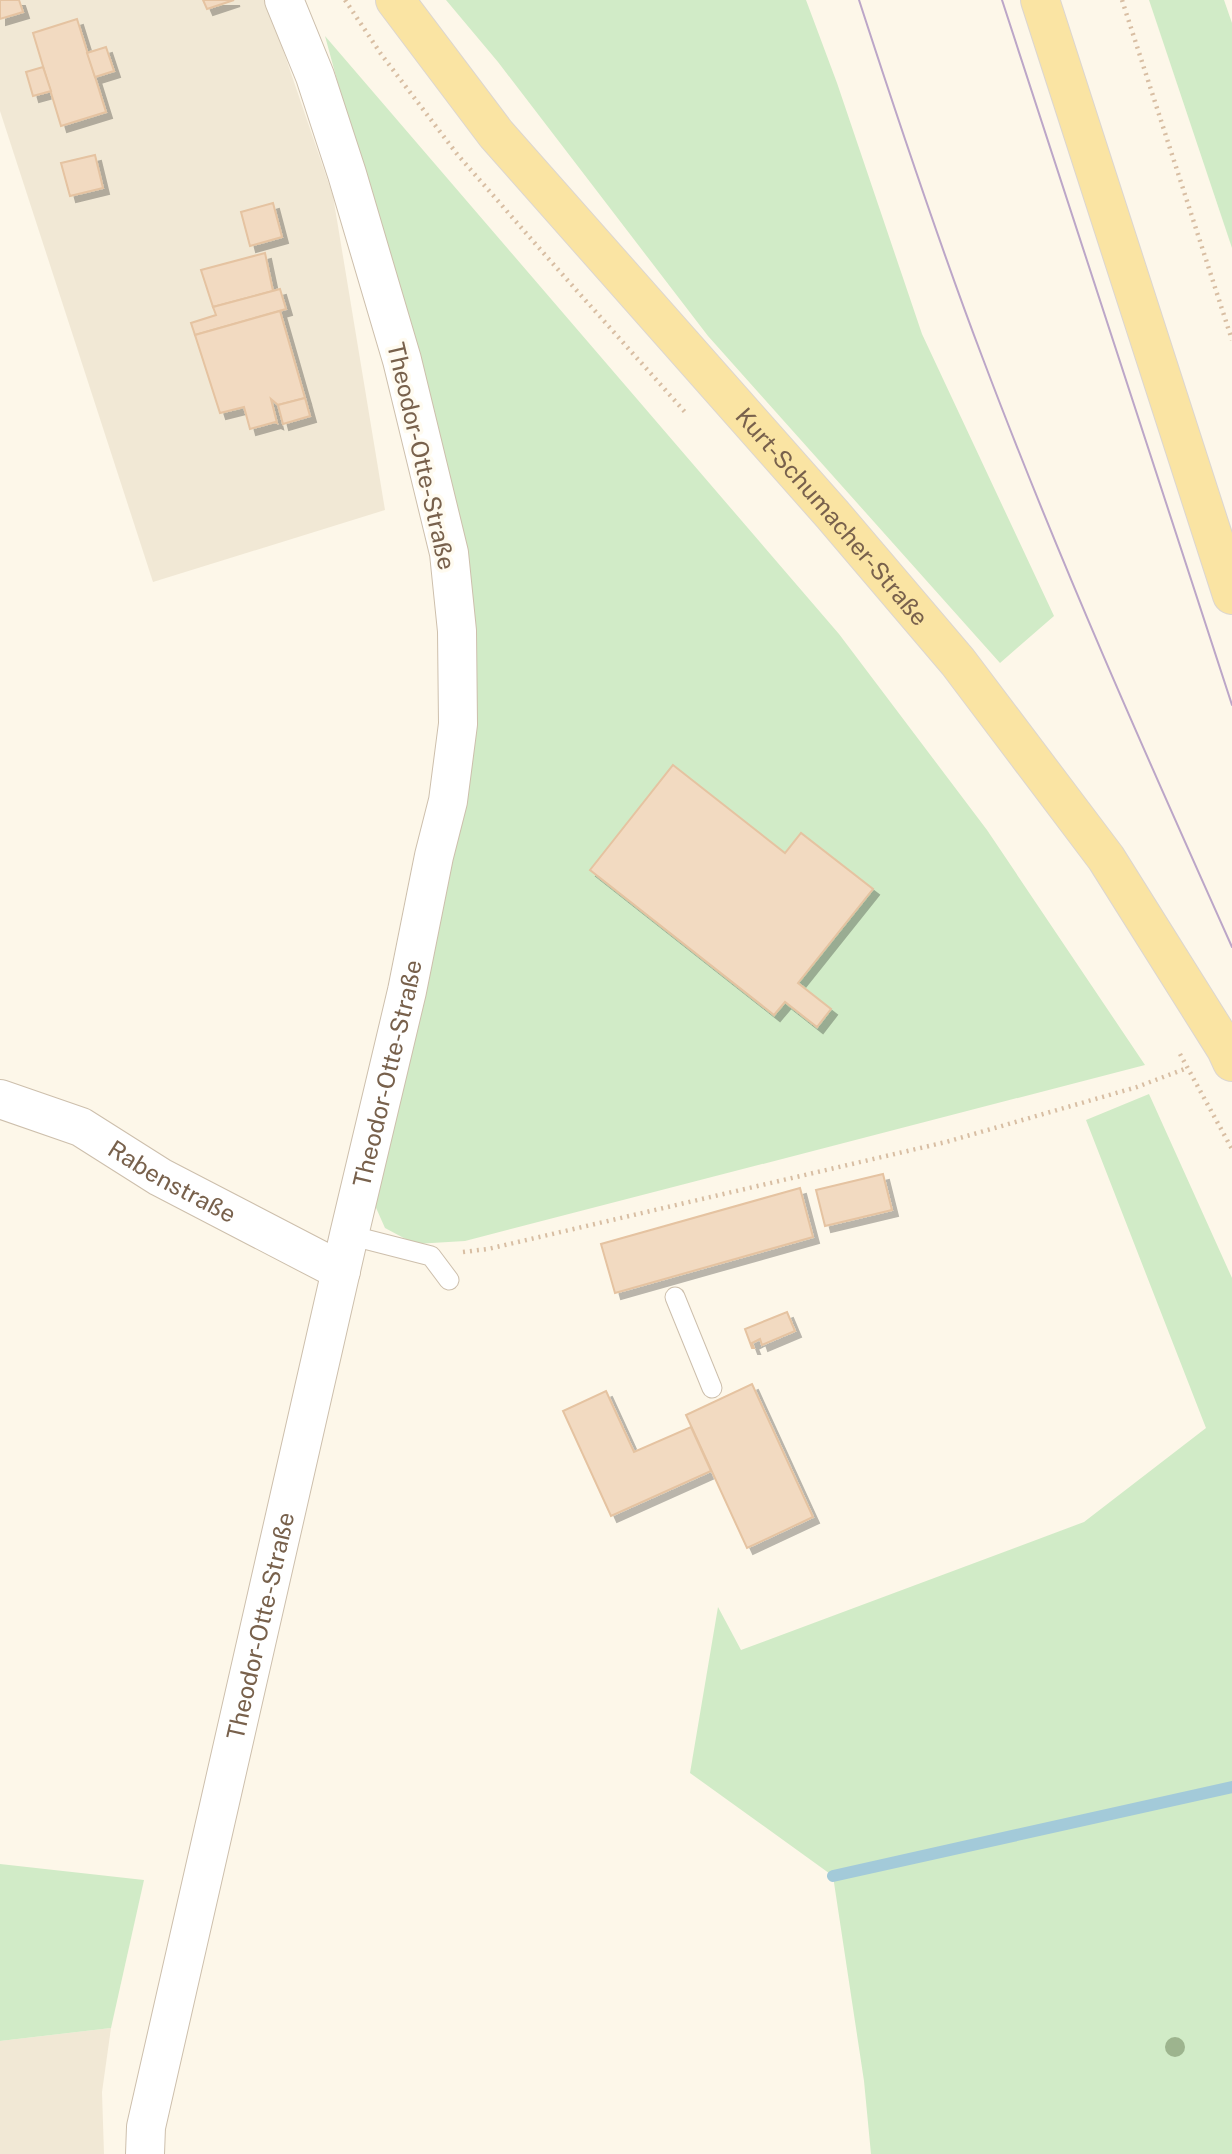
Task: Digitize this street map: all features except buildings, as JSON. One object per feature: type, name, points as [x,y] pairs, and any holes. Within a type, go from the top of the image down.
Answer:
[{"type":"main road","name":"Kurt-Schumacher-Straße","points":[[395,0],[496,134],[832,514],[958,662],[1106,858],[1232,1062]]},
{"type":"main road","points":[[1040,0],[1232,595]]},
{"type":"street","name":"Theodor-Otte-Straße","points":[[145,2154],[146,2127],[407,991],[448,801],[458,724],[457,631],[449,553],[402,360],[315,76],[284,0]]},
{"type":"street","name":"Rabenstraße","points":[[0,1099],[81,1127],[160,1177],[341,1271]]},
{"type":"lane","points":[[349,1235],[431,1256],[449,1280]]},
{"type":"lane","points":[[675,1297],[712,1388]]},
{"type":"path","points":[[345,0],[381,54],[457,154],[691,419]]},
{"type":"path","points":[[1122,0],[1232,340]]},
{"type":"path","points":[[1179,1054],[1232,1149]]},
{"type":"path","points":[[431,1256],[488,1249],[946,1142],[1137,1087],[1187,1068]]},
{"type":"shaded area","points":[[0,0],[266,0],[333,196],[385,510],[153,582],[0,111]]},
{"type":"shaded area","points":[[111,2028],[102,2092],[104,2154],[0,2154],[0,2041]]},
{"type":"green space","points":[[446,0],[806,0],[922,334],[1054,616],[1000,663],[708,336],[498,62]]},
{"type":"green space","points":[[1149,0],[1224,0],[1232,23],[1232,248]]},
{"type":"green space","points":[[325,36],[839,634],[987,830],[1145,1065],[465,1241],[415,1244],[385,1228],[373,1201],[466,722],[367,190]]},
{"type":"green space","points":[[1149,1094],[1232,1278],[1232,2154],[871,2154],[864,2081],[833,1876],[690,1773],[718,1607],[741,1650],[1084,1522],[1206,1428],[1086,1120]]},
{"type":"green space","points":[[0,1864],[144,1880],[111,2028],[0,2041]]},
{"type":"waterway","points":[[833,1876],[1232,1787]]},
{"type":"tram line","points":[[859,0],[966,315],[1041,508],[1232,947]]},
{"type":"tram line","points":[[1002,0],[1232,705]]}]
